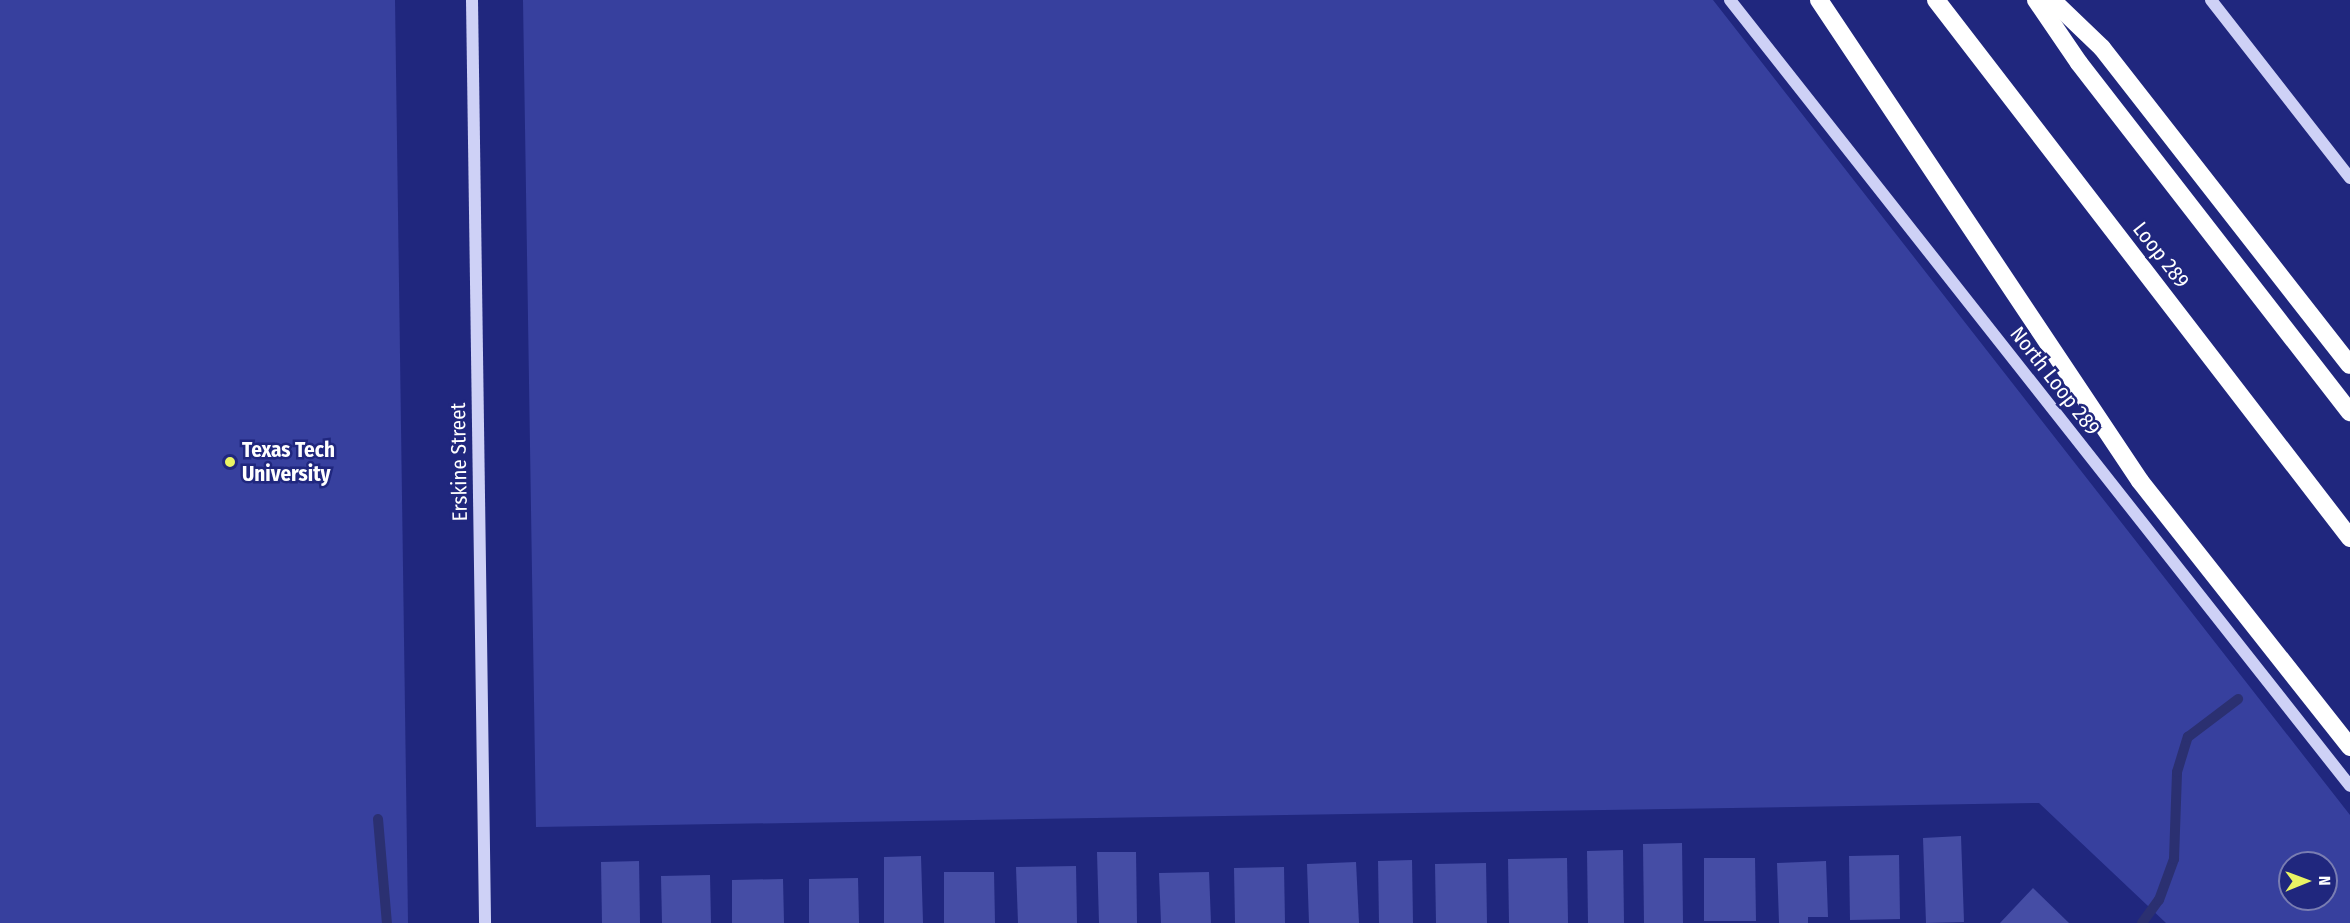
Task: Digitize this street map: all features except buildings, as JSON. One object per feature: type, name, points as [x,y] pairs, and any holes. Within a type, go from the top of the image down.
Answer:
[{"type":"highway","points":[[1819,0],[2140,481],[2350,747]]},
{"type":"highway","name":"Loop 289","points":[[1936,0],[2350,538]]},
{"type":"highway","points":[[2036,0],[2086,72],[2350,412]]},
{"type":"highway","points":[[2052,0],[2102,48],[2350,365]]},
{"type":"main road","name":"Erskine Street","points":[[472,0],[485,923]]},
{"type":"main road","name":"North Loop 289","points":[[1730,0],[2350,786]]},
{"type":"main road","points":[[2211,0],[2350,178]]},
{"type":"shaded area","name":"Texas Tech University","points":[[0,0],[395,0],[408,923],[0,923]]},
{"type":"shaded area","points":[[523,0],[1713,0],[2350,815],[2350,923],[2166,923],[2039,803],[536,827]]},
{"type":"waterway","points":[[2142,923],[2159,900],[2174,859],[2177,772],[2188,737],[2238,699]]},
{"type":"waterway","points":[[378,819],[387,923]]},
{"type":"place","name":"Texas Tech University","points":[[230,462]]}]
